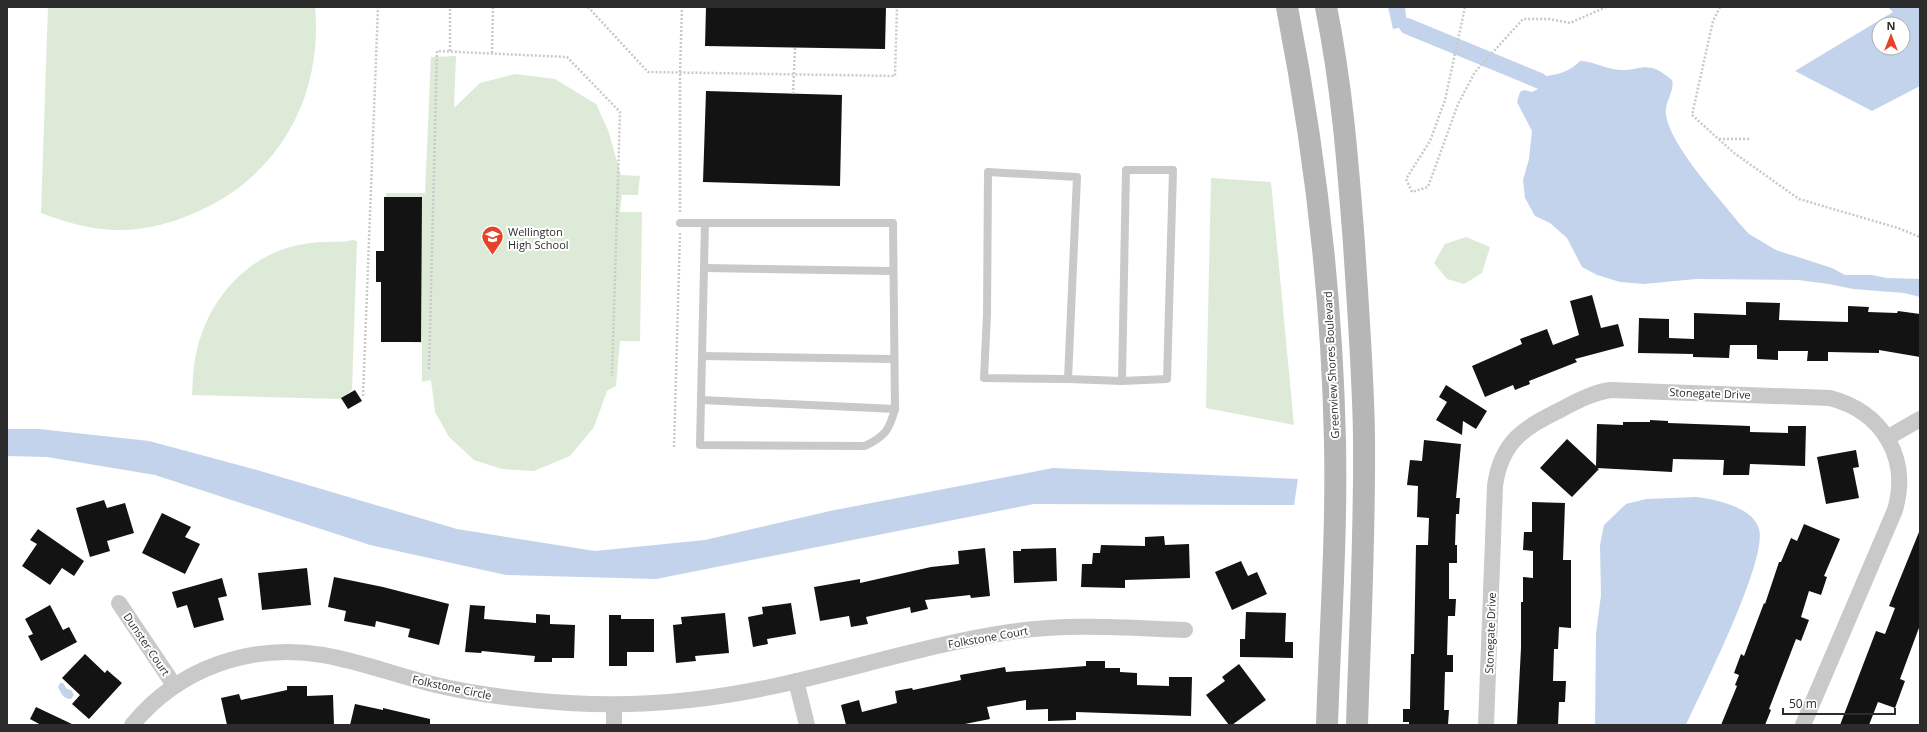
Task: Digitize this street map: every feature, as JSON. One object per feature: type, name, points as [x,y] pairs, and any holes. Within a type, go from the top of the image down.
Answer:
[{"type":"street","name":"Greenview Shores Boulevard","points":[[1287,7],[1300,73],[1315,174],[1325,263],[1332,353],[1335,444],[1334,534],[1327,725]]},
{"type":"street","points":[[1326,7],[1337,61],[1344,123],[1361,344],[1364,434],[1364,518],[1357,725]]},
{"type":"street","name":"Stonegate Drive","points":[[1486,725],[1497,474],[1505,451],[1512,441],[1530,425],[1588,396],[1610,390],[1830,398],[1850,405],[1869,417],[1887,438],[1896,457],[1900,478],[1900,489],[1895,510],[1803,725]]},
{"type":"street","points":[[1887,438],[1920,419]]},
{"type":"street","name":"Dunster Court","points":[[119,603],[174,685]]},
{"type":"street","name":"Folkstone Court","points":[[796,681],[968,639],[1012,631],[1057,627],[1185,630]]},
{"type":"street","name":"Folkstone Circle","points":[[132,725],[142,713],[174,685],[197,672],[221,662],[247,655],[273,652],[299,652],[325,655],[431,684],[482,694],[533,701],[614,705],[666,702],[717,697],[796,681]]},
{"type":"street","points":[[796,681],[807,725]]},
{"type":"street","points":[[614,705],[614,725]]},
{"type":"lane","points":[[1068,379],[1077,177],[988,172],[987,314],[984,378],[1122,381],[1167,379],[1172,170],[1126,170],[1122,381]]},
{"type":"lane","points":[[680,223],[705,223],[893,223],[895,409],[890,426],[878,439],[865,446],[700,445],[705,223]]},
{"type":"lane","points":[[704,268],[893,271]]},
{"type":"lane","points":[[702,356],[894,359]]},
{"type":"lane","points":[[701,400],[895,409]]},
{"type":"path","points":[[363,396],[378,7]]},
{"type":"path","points":[[450,7],[450,52]]},
{"type":"path","points":[[492,54],[493,7]]},
{"type":"path","points":[[588,7],[648,72],[895,76],[897,7]]},
{"type":"path","points":[[674,447],[680,223],[680,72],[682,7]]},
{"type":"path","points":[[1465,7],[1445,100],[1430,140],[1406,179],[1412,192],[1428,187],[1458,104],[1475,72],[1523,19],[1549,19],[1570,23],[1606,7]]},
{"type":"path","points":[[1720,7],[1713,21],[1692,115],[1734,153],[1799,199],[1898,228],[1920,237]]},
{"type":"path","points":[[794,94],[795,48]]},
{"type":"path","points":[[429,369],[437,51],[567,57],[620,112],[612,376]]},
{"type":"path","points":[[1718,139],[1750,139]]},
{"type":"green space","points":[[48,7],[315,7],[316,40],[312,71],[303,100],[291,128],[274,153],[253,176],[228,195],[199,211],[169,223],[147,228],[114,230],[77,224],[41,213]]},
{"type":"green space","points":[[456,56],[454,108],[480,83],[515,74],[555,79],[596,104],[608,130],[621,175],[640,176],[638,195],[622,195],[620,212],[642,212],[640,341],[620,341],[616,386],[607,391],[594,427],[570,456],[534,471],[502,469],[474,460],[449,437],[435,412],[431,380],[422,382],[422,343],[381,340],[386,193],[425,193],[431,57]]},
{"type":"green space","points":[[1211,178],[1271,182],[1294,425],[1206,408]]},
{"type":"green space","points":[[1466,237],[1490,247],[1482,273],[1464,284],[1447,279],[1434,263],[1445,244]]},
{"type":"green space","points":[[352,240],[357,241],[352,390],[341,399],[192,395],[193,372],[202,332],[210,315],[231,284],[260,260],[276,252],[309,243]]},
{"type":"water","points":[[1388,7],[1405,7],[1407,26],[1393,29]]},
{"type":"water","points":[[1888,7],[1920,7],[1920,86],[1872,111],[1795,71],[1871,25],[1871,56],[1911,56],[1911,16],[1886,16],[1893,12]]},
{"type":"water","points":[[1580,61],[1622,70],[1648,67],[1663,73],[1672,80],[1673,84],[1666,115],[1670,128],[1677,142],[1696,171],[1749,234],[1776,250],[1832,268],[1845,275],[1872,275],[1887,278],[1920,279],[1920,297],[1904,293],[1853,289],[1798,280],[1696,279],[1644,284],[1620,282],[1597,275],[1582,267],[1567,238],[1550,223],[1535,216],[1525,198],[1523,180],[1529,159],[1532,131],[1517,102],[1520,92],[1524,90],[1532,92],[1538,89],[1540,77],[1566,71]]},
{"type":"water","points":[[7,429],[39,429],[149,441],[257,470],[457,529],[595,551],[705,540],[830,511],[1053,468],[1298,479],[1294,505],[1034,504],[656,579],[506,575],[370,545],[155,475],[47,457],[7,456]]},
{"type":"water","points":[[1696,497],[1723,502],[1741,510],[1755,521],[1759,529],[1759,545],[1754,568],[1719,656],[1686,725],[1595,725],[1596,634],[1601,595],[1600,545],[1604,525],[1626,504],[1646,499]]},
{"type":"water","points":[[60,683],[63,683],[67,689],[71,690],[74,695],[71,699],[66,698],[62,694],[58,687]]},
{"type":"building","points":[[706,7],[886,7],[885,49],[705,46]]},
{"type":"building","points":[[706,91],[842,95],[840,186],[703,182]]},
{"type":"building","points":[[384,197],[422,197],[421,342],[381,342],[381,282],[376,282],[376,251],[384,251]]},
{"type":"building","points":[[1592,295],[1601,328],[1618,324],[1624,346],[1575,359],[1577,362],[1529,381],[1530,384],[1515,390],[1513,385],[1485,397],[1472,366],[1522,344],[1520,339],[1547,329],[1553,345],[1579,335],[1570,301]]},
{"type":"building","points":[[1746,302],[1780,303],[1779,320],[1848,322],[1848,306],[1869,307],[1868,312],[1897,313],[1898,311],[1920,314],[1920,357],[1879,350],[1879,353],[1828,352],[1828,361],[1807,361],[1808,351],[1778,351],[1778,360],[1757,359],[1757,345],[1730,345],[1729,358],[1693,357],[1693,354],[1638,353],[1639,318],[1669,319],[1669,338],[1694,339],[1694,313],[1746,315]]},
{"type":"building","points":[[1446,385],[1487,411],[1476,429],[1463,421],[1462,435],[1436,420],[1447,402],[1439,397]]},
{"type":"building","points":[[355,390],[362,401],[348,409],[341,398]]},
{"type":"building","points":[[1650,420],[1668,421],[1668,423],[1750,426],[1750,432],[1788,433],[1788,426],[1806,426],[1805,466],[1750,464],[1749,475],[1723,475],[1724,460],[1673,459],[1672,472],[1597,468],[1599,469],[1572,497],[1540,468],[1567,439],[1596,466],[1597,424],[1623,425],[1623,422],[1650,422]]},
{"type":"building","points":[[1424,440],[1461,444],[1456,498],[1460,498],[1459,514],[1456,514],[1455,545],[1457,545],[1457,563],[1449,563],[1449,599],[1456,599],[1455,616],[1448,616],[1447,655],[1453,655],[1453,672],[1445,672],[1444,710],[1449,710],[1448,725],[1409,725],[1409,722],[1403,722],[1403,709],[1410,709],[1411,654],[1414,654],[1416,545],[1428,545],[1429,518],[1417,517],[1418,486],[1407,485],[1410,460],[1422,461]]},
{"type":"building","points":[[1856,450],[1859,467],[1853,468],[1859,498],[1826,504],[1817,457]]},
{"type":"building","points":[[104,500],[107,508],[125,503],[134,533],[107,541],[110,551],[90,557],[76,508]]},
{"type":"building","points":[[1532,502],[1565,503],[1563,560],[1571,560],[1571,628],[1559,627],[1558,649],[1554,649],[1553,681],[1566,681],[1565,702],[1559,702],[1558,725],[1517,725],[1523,577],[1533,578],[1533,551],[1523,550],[1524,532],[1532,532]]},
{"type":"building","points":[[162,513],[191,527],[185,537],[200,544],[185,574],[142,553]]},
{"type":"building","points":[[1804,524],[1840,539],[1824,576],[1827,577],[1821,595],[1809,591],[1801,617],[1809,620],[1801,641],[1796,639],[1769,709],[1771,710],[1765,725],[1721,725],[1737,686],[1735,685],[1739,675],[1734,673],[1741,654],[1744,656],[1764,603],[1765,604],[1779,562],[1781,562],[1791,538],[1797,541]]},
{"type":"building","points":[[38,529],[84,561],[74,576],[62,568],[50,585],[22,566],[37,544],[30,540]]},
{"type":"building","points":[[1919,532],[1920,625],[1900,679],[1905,681],[1895,708],[1878,702],[1869,725],[1840,725],[1876,631],[1885,634],[1895,608],[1889,606]]},
{"type":"building","points":[[1164,536],[1165,545],[1189,544],[1190,578],[1125,580],[1125,588],[1081,587],[1082,564],[1092,564],[1093,553],[1100,553],[1101,545],[1145,546],[1145,537]]},
{"type":"building","points":[[985,548],[990,596],[971,598],[970,595],[925,600],[928,609],[911,613],[910,607],[866,617],[868,624],[851,627],[849,616],[820,621],[814,587],[860,579],[860,583],[931,567],[959,564],[958,551]]},
{"type":"building","points":[[1056,548],[1057,581],[1014,583],[1013,551],[1021,551],[1021,549]]},
{"type":"building","points":[[1241,561],[1248,576],[1257,572],[1267,594],[1232,610],[1215,572]]},
{"type":"building","points":[[307,568],[311,605],[262,610],[258,573]]},
{"type":"building","points":[[334,577],[383,587],[449,604],[439,645],[408,637],[410,629],[376,621],[375,627],[344,621],[346,611],[328,607]]},
{"type":"building","points":[[222,578],[227,596],[218,598],[224,620],[194,628],[187,605],[177,608],[172,592]]},
{"type":"building","points":[[791,603],[796,634],[767,639],[768,644],[753,647],[748,617],[763,614],[762,607]]},
{"type":"building","points":[[50,605],[63,630],[69,627],[77,642],[41,661],[28,636],[33,634],[25,619]]},
{"type":"building","points":[[470,605],[485,606],[484,619],[536,623],[536,614],[550,615],[550,624],[575,625],[574,658],[552,658],[552,662],[534,662],[535,656],[482,651],[481,653],[465,652]]},
{"type":"building","points":[[1246,612],[1286,613],[1285,642],[1293,642],[1293,658],[1240,657],[1240,639],[1245,639]]},
{"type":"building","points":[[725,613],[729,653],[695,656],[696,661],[676,663],[673,625],[682,624],[681,617]]},
{"type":"building","points":[[609,615],[621,615],[621,619],[654,619],[654,652],[627,652],[627,666],[609,666]]},
{"type":"building","points":[[85,654],[105,673],[107,670],[122,683],[89,719],[72,704],[80,695],[62,678]]},
{"type":"building","points":[[1086,661],[1105,661],[1105,668],[1120,668],[1120,672],[1137,673],[1137,685],[1169,686],[1169,677],[1192,677],[1191,716],[1076,712],[1076,720],[1048,721],[1048,709],[1026,710],[1026,700],[987,707],[990,719],[960,725],[846,725],[841,705],[859,700],[862,712],[897,703],[895,691],[912,688],[913,690],[961,680],[960,675],[1005,667],[1006,672],[1086,666]]},
{"type":"building","points":[[1239,664],[1266,700],[1232,725],[1229,725],[1206,695],[1225,681],[1222,677]]},
{"type":"building","points":[[287,686],[307,686],[307,696],[333,695],[334,725],[227,725],[221,698],[239,694],[241,700],[287,690]]},
{"type":"building","points":[[355,704],[383,710],[383,708],[430,719],[430,725],[350,725]]},
{"type":"building","points":[[36,707],[74,725],[41,725],[30,719]]},
{"type":"waterway","points":[[1407,26],[1540,81]]},
{"type":"place","name":"Wellington High School","points":[[492,256]]}]
